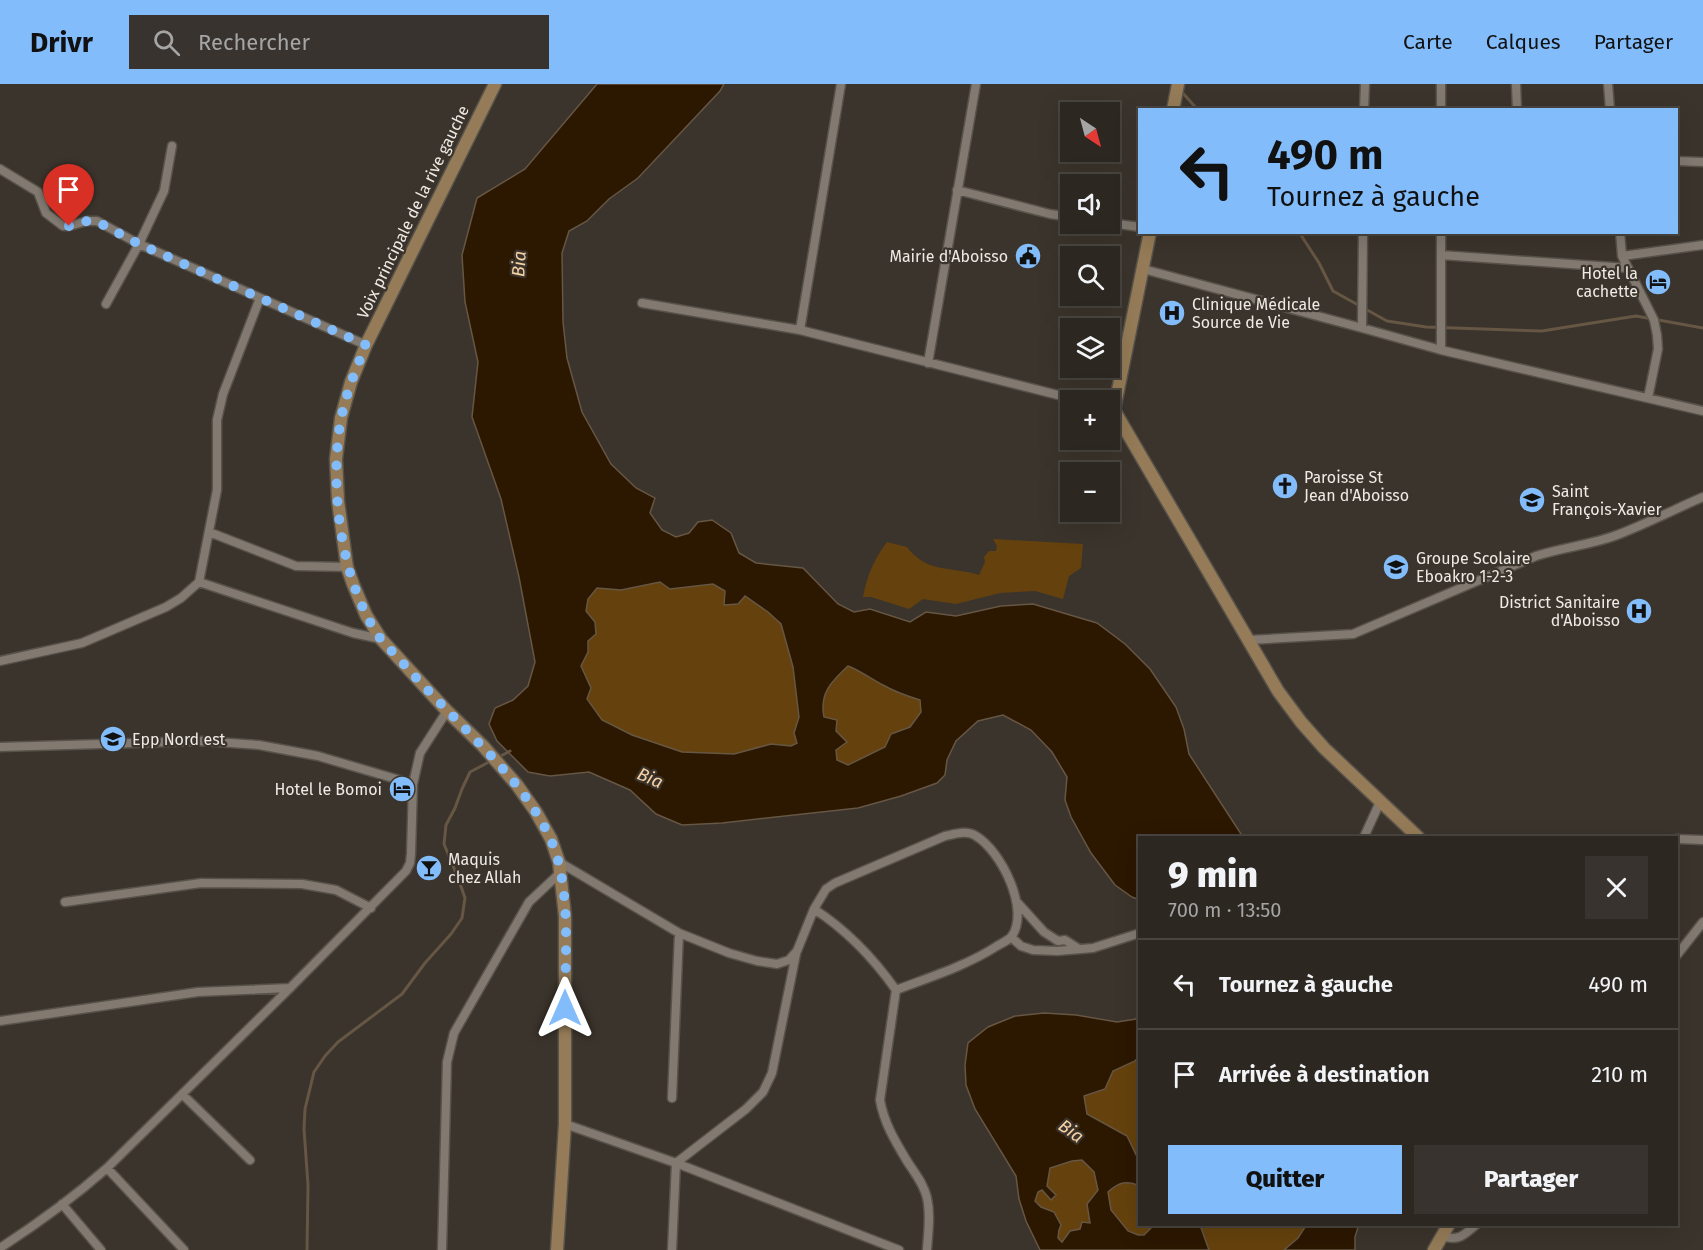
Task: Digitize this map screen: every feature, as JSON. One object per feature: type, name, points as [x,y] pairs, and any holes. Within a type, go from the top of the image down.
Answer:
[{"type":"street","name":"Voix principale de la rive gauche","points":[[495,84],[366,345],[351,382],[341,418],[336,459],[338,501],[347,567],[366,615],[381,639],[517,784],[536,812],[550,839],[560,867],[565,916],[565,1124],[557,1250]]},
{"type":"street","points":[[800,330],[841,84]]},
{"type":"street","points":[[928,363],[976,84]]},
{"type":"street","points":[[1173,108],[1178,84]]},
{"type":"street","points":[[1364,108],[1365,84]]},
{"type":"street","points":[[1441,84],[1441,108]]},
{"type":"street","points":[[1516,84],[1517,108]]},
{"type":"street","points":[[1608,84],[1610,108]]},
{"type":"street","points":[[106,303],[139,244],[164,191],[172,146]]},
{"type":"street","points":[[1678,161],[1703,162]]},
{"type":"street","points":[[0,169],[34,189],[40,196],[46,213],[63,226],[96,221],[139,244],[366,345]]},
{"type":"street","points":[[957,190],[1030,210],[1060,215]]},
{"type":"street","points":[[1120,224],[1138,227]]},
{"type":"street","points":[[1116,390],[1150,234]]},
{"type":"street","points":[[1362,328],[1363,234]]},
{"type":"street","points":[[1441,234],[1441,350]]},
{"type":"street","points":[[1620,234],[1622,256],[1654,320],[1657,335],[1658,349],[1648,398]]},
{"type":"street","points":[[1622,256],[1703,245]]},
{"type":"street","points":[[1441,255],[1628,268]]},
{"type":"street","points":[[1143,269],[1441,350],[1703,411]]},
{"type":"street","points":[[0,661],[82,643],[166,607],[181,598],[199,582],[216,490],[218,420],[223,394],[260,298]]},
{"type":"street","points":[[642,303],[800,330],[1060,396]]},
{"type":"street","points":[[1120,422],[1278,691],[1324,748],[1417,836]]},
{"type":"street","points":[[1249,640],[1353,634],[1536,556],[1617,535],[1703,496]]},
{"type":"street","points":[[209,532],[296,566],[347,567]]},
{"type":"street","points":[[199,582],[353,633],[381,639]]},
{"type":"street","points":[[0,1248],[108,1168],[406,871],[410,863],[413,784],[420,753],[447,711]]},
{"type":"street","points":[[0,747],[202,741],[259,745],[318,756],[413,784]]},
{"type":"street","points":[[1364,836],[1380,802]]},
{"type":"street","points":[[675,1163],[746,1109],[763,1092],[772,1073],[796,951],[814,909],[826,890],[835,883],[945,836],[963,832],[975,834],[991,848],[1011,885],[1016,901],[1018,923],[1011,938],[960,966],[896,990]]},
{"type":"street","points":[[1678,839],[1703,840]]},
{"type":"street","points":[[442,1250],[447,1062],[454,1033],[529,902],[560,867],[680,933],[729,953],[777,964],[789,960],[796,951]]},
{"type":"street","points":[[65,903],[201,883],[302,884],[336,890],[371,908]]},
{"type":"street","points":[[1016,901],[1044,932],[1058,941],[1065,940],[1079,949]]},
{"type":"street","points":[[814,909],[833,921],[884,972],[896,990],[880,1101],[889,1130],[922,1184],[927,1198],[929,1216],[927,1250]]},
{"type":"street","points":[[1678,954],[1703,922]]},
{"type":"street","points":[[672,1098],[680,933]]},
{"type":"street","points":[[1011,938],[1021,946],[1033,950],[1057,951],[1093,948],[1138,933]]},
{"type":"street","points":[[0,1021],[198,992],[290,988]]},
{"type":"street","points":[[182,1094],[250,1160]]},
{"type":"street","points":[[565,1124],[675,1163],[899,1250]]},
{"type":"street","points":[[672,1250],[675,1163]]},
{"type":"street","points":[[108,1168],[184,1250]]},
{"type":"street","points":[[62,1204],[101,1250]]},
{"type":"street","points":[[1434,1250],[1448,1226]]},
{"type":"street","points":[[1443,1236],[1451,1239],[1457,1238],[1475,1226]]},
{"type":"shaded area","points":[[993,539],[1083,544],[1081,568],[1069,576],[1063,599],[1035,591],[1000,593],[956,604],[923,599],[909,609],[871,597],[863,597],[872,568],[887,542],[907,547],[923,562],[931,565],[979,575],[985,562],[984,557],[989,551],[996,551],[997,546]]},
{"type":"shaded area","points":[[660,582],[670,589],[713,584],[725,591],[745,596],[781,624],[793,667],[799,717],[794,733],[797,742],[791,746],[771,744],[734,754],[682,752],[632,735],[602,720],[587,699],[581,666],[595,622],[586,611],[588,599],[597,588],[621,590]]},
{"type":"shaded area","points":[[848,666],[892,690],[920,700],[921,712],[910,727],[891,734],[885,747],[848,765],[837,760],[836,731],[824,718],[821,702],[828,688]]},
{"type":"shaded area","points":[[1138,1057],[1138,1159],[1126,1136],[1087,1114],[1084,1096],[1105,1089],[1113,1071]]},
{"type":"shaded area","points":[[1082,1160],[1094,1172],[1098,1190],[1087,1204],[1090,1223],[1080,1229],[1070,1231],[1062,1242],[1058,1238],[1059,1230],[1035,1201],[1038,1192],[1046,1186],[1049,1168]]},
{"type":"shaded area","points":[[1131,1182],[1138,1185],[1138,1226],[1150,1226],[1146,1233],[1140,1235],[1130,1231],[1111,1210],[1108,1191],[1116,1184]]},
{"type":"shaded area","points":[[1201,1226],[1306,1226],[1298,1238],[1284,1250],[1209,1250]]},
{"type":"water","name":"Bia","points":[[597,84],[724,84],[638,178],[609,199],[587,221],[569,231],[562,253],[563,322],[567,358],[582,412],[611,464],[636,488],[655,498],[650,513],[662,530],[676,537],[689,533],[698,522],[712,520],[731,533],[739,553],[756,563],[803,568],[838,604],[854,612],[870,609],[910,622],[926,612],[956,616],[1001,606],[1033,604],[1097,623],[1125,644],[1150,669],[1176,707],[1184,729],[1189,754],[1242,836],[1138,836],[1138,899],[1132,897],[1115,885],[1091,853],[1071,817],[1065,800],[1067,777],[1052,752],[1031,730],[1003,715],[978,721],[956,741],[947,760],[945,775],[937,783],[858,808],[722,823],[682,825],[656,814],[630,790],[589,772],[550,776],[528,772],[497,741],[489,724],[495,708],[513,700],[528,686],[535,662],[501,499],[472,417],[478,362],[465,302],[462,255],[477,198],[525,169]],"holes":[[[660,582],[670,589],[713,584],[725,591],[724,605],[738,604],[745,596],[781,624],[793,667],[799,717],[794,733],[797,743],[791,746],[771,744],[734,754],[682,752],[632,735],[602,720],[587,699],[591,688],[581,666],[588,652],[588,641],[596,634],[595,622],[586,611],[588,599],[597,588],[621,590]],[[848,666],[892,690],[920,700],[921,712],[910,727],[891,734],[885,747],[848,765],[837,760],[836,750],[847,742],[836,731],[837,720],[824,717],[823,701],[828,688]]]},
{"type":"water","name":"Bia","points":[[1044,1013],[1076,1015],[1117,1022],[1136,1019],[1138,1014],[1138,1057],[1113,1071],[1105,1089],[1084,1096],[1087,1114],[1127,1136],[1138,1159],[1138,1185],[1131,1183],[1120,1184],[1108,1192],[1111,1210],[1128,1231],[1138,1235],[1144,1235],[1150,1226],[1200,1226],[1209,1250],[1040,1250],[1026,1221],[1019,1199],[1016,1176],[975,1109],[966,1085],[965,1065],[968,1043],[988,1027],[1015,1016]],"holes":[[[1082,1160],[1094,1172],[1098,1190],[1087,1204],[1090,1223],[1082,1222],[1080,1229],[1070,1231],[1062,1242],[1058,1238],[1061,1225],[1054,1212],[1041,1207],[1035,1201],[1038,1192],[1042,1190],[1051,1200],[1056,1195],[1047,1186],[1050,1168],[1072,1161]]]},
{"type":"water","points":[[1306,1226],[1358,1226],[1355,1237],[1355,1250],[1284,1250],[1298,1238]]},
{"type":"waterway","points":[[1181,91],[1196,108]]},
{"type":"waterway","points":[[1300,234],[1333,291],[1387,321],[1426,327],[1542,331],[1636,316],[1703,328]]},
{"type":"waterway","points":[[497,758],[510,751]]},
{"type":"waterway","points":[[307,1250],[308,1185],[304,1129],[305,1109],[314,1072],[338,1042],[402,994],[462,918],[465,898],[444,844],[446,825],[470,772],[491,761]]},
{"type":"place","name":"Mairie d'Aboisso","points":[[1028,256]]},
{"type":"place","name":"Hotel la cachette","points":[[1658,282]]},
{"type":"place","name":"Clinique Médicale Source de Vie","points":[[1172,313]]},
{"type":"place","name":"Paroisse St Jean d'Aboisso","points":[[1285,486]]},
{"type":"place","name":"Saint François-Xavier","points":[[1532,500]]},
{"type":"place","name":"Groupe Scolaire Eboakro 1-2-3","points":[[1396,567]]},
{"type":"place","name":"District Sanitaire d'Aboisso","points":[[1639,611]]},
{"type":"place","name":"Epp Nord est","points":[[113,739]]},
{"type":"place","name":"Hotel le Bomoi","points":[[402,789]]},
{"type":"place","name":"Maquis chez Allah","points":[[429,868]]},
{"type":"route","points":[[69,226],[96,221],[139,244],[366,345],[351,382],[341,418],[336,459],[338,501],[347,567],[366,615],[381,639],[517,784],[536,812],[550,839],[559,862],[565,916],[565,1008]]}]
